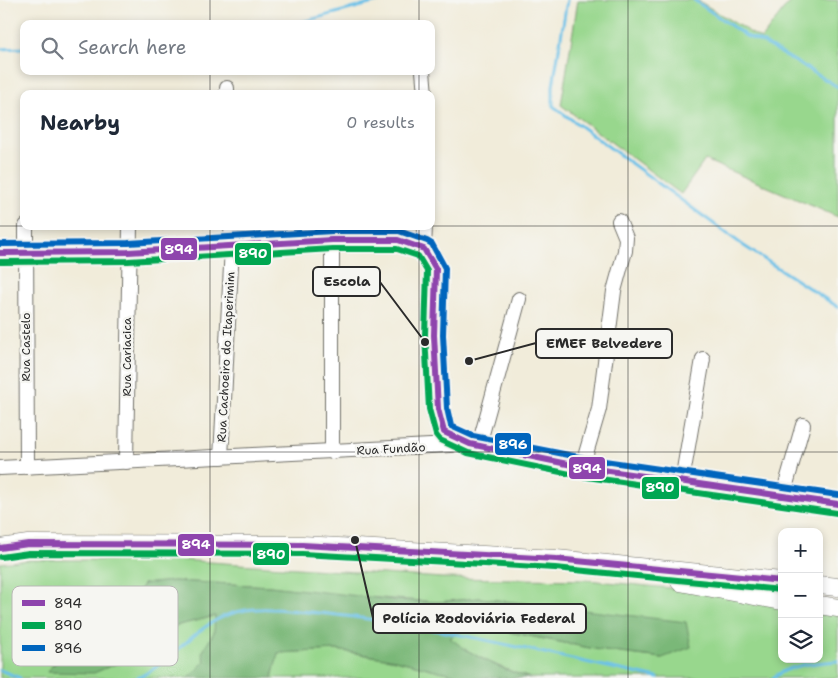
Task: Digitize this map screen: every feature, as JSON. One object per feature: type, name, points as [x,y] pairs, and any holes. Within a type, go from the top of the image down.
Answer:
[{"type":"main road","points":[[0,548],[28,544],[302,545],[556,560],[778,581]]},
{"type":"main road","points":[[556,560],[778,599]]},
{"type":"main road","points":[[823,585],[838,587]]},
{"type":"main road","points":[[823,606],[838,608]]},
{"type":"street","points":[[423,75],[425,90]]},
{"type":"street","points":[[582,466],[599,409],[614,291],[625,251],[626,238],[619,221]]},
{"type":"street","name":"Rua Castelo","points":[[26,230],[27,467]]},
{"type":"street","name":"Rua Cariacica","points":[[126,462],[130,230]]},
{"type":"street","name":"Rua Cachoeiro do Itaperimim","points":[[221,457],[232,247],[231,230]]},
{"type":"street","points":[[425,230],[424,249],[436,269],[434,335],[438,409],[444,432],[474,445],[519,299]]},
{"type":"street","points":[[0,253],[128,252],[332,240],[398,240],[424,249]]},
{"type":"street","points":[[332,240],[332,452]]},
{"type":"street","points":[[682,481],[703,360]]},
{"type":"street","points":[[783,495],[803,425]]},
{"type":"street","name":"Rua Fundão","points":[[0,468],[474,445],[582,466],[838,504]]},
{"type":"green space","points":[[578,0],[697,0],[761,39],[791,0],[838,0],[838,217],[705,160],[681,194],[561,105]]},
{"type":"green space","points":[[29,560],[181,560],[442,578],[587,580],[778,599],[778,663],[823,663],[823,603],[838,605],[838,678],[530,678],[488,661],[468,651],[449,638],[467,627],[494,629],[605,651],[662,658],[580,611],[480,598],[438,602],[350,596],[270,586],[173,581],[143,584],[142,586],[12,586],[12,666],[178,666],[178,625],[215,616],[215,632],[203,653],[205,661],[188,678],[0,678],[0,563]]},
{"type":"green space","points":[[173,581],[270,586],[394,600],[438,602],[480,598],[686,622],[691,647],[662,658],[605,651],[494,629],[467,627],[450,638],[488,662],[530,678],[468,678],[391,659],[337,650],[278,653],[272,678],[188,678],[205,661],[202,653],[214,632],[215,616],[178,625],[178,586],[142,586],[143,584]]},
{"type":"green space","points":[[337,650],[391,659],[468,678],[272,678],[278,653]]},
{"type":"green space","points":[[110,666],[94,673],[47,672],[51,667]]},
{"type":"waterway","points":[[309,20],[385,0]]},
{"type":"waterway","points":[[567,0],[553,86],[553,106],[744,246],[838,307]]},
{"type":"waterway","points":[[694,0],[746,36],[764,43],[838,87]]},
{"type":"waterway","points":[[0,49],[20,48]]},
{"type":"waterway","points":[[178,649],[205,627],[230,614],[252,609],[286,610],[363,618],[405,625],[490,641],[658,678]]},
{"type":"waterway","points":[[773,678],[795,667],[838,661]]},
{"type":"waterway","points":[[137,678],[157,666]]},
{"type":"waterway","points":[[0,670],[20,678]]},
{"type":"transit line","name":"896","points":[[0,244],[128,243],[332,231],[399,231],[432,244],[445,268],[443,335],[447,408],[451,426],[473,436],[584,458],[838,495]]},
{"type":"transit line","name":"894","points":[[0,253],[128,252],[332,240],[398,240],[424,249],[436,269],[434,335],[438,409],[444,432],[470,444],[582,467],[838,504]]},
{"type":"transit line","name":"890","points":[[0,262],[128,261],[332,249],[397,249],[418,256],[427,271],[425,335],[429,409],[436,435],[440,440],[468,453],[580,476],[837,513]]},
{"type":"transit line","name":"894","points":[[0,548],[28,544],[302,545],[556,559],[778,581]]},
{"type":"transit line","name":"890","points":[[1,557],[29,553],[302,554],[555,568],[778,590]]},
{"type":"place","name":"Escola","points":[[425,342]]},
{"type":"place","name":"EMEF Belvedere","points":[[469,361]]},
{"type":"place","name":"Polícia Rodoviária Federal","points":[[355,540]]}]
